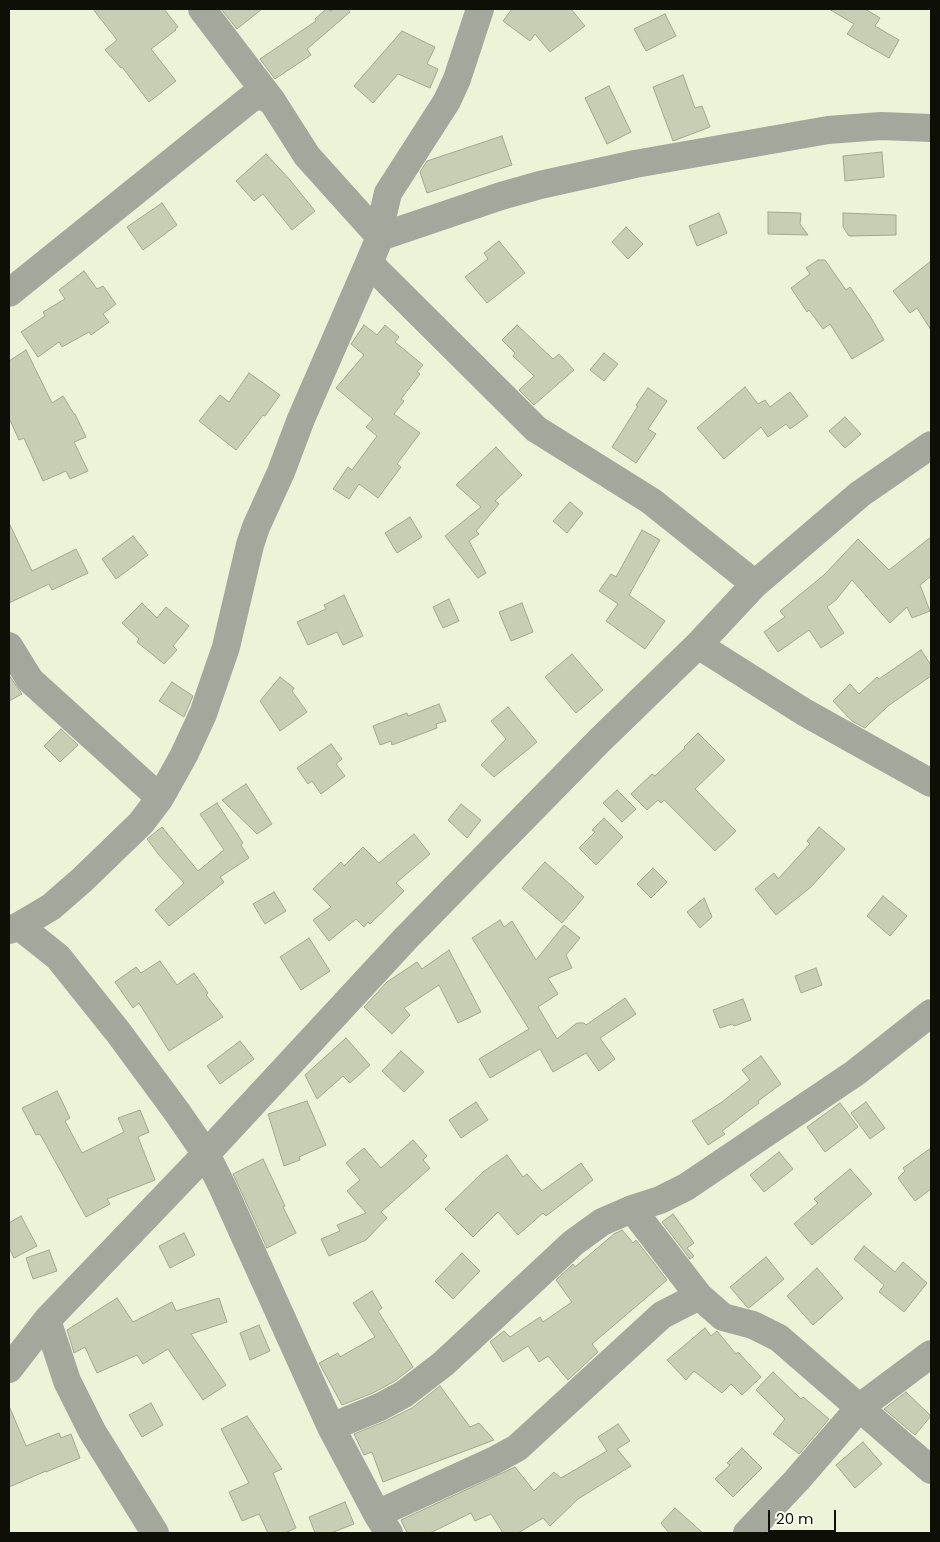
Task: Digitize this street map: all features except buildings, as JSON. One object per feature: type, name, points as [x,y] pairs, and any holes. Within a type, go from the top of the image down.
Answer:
[{"type":"street","points":[[202,9],[272,101],[307,156],[380,237]]},
{"type":"street","points":[[480,9],[457,78],[447,101],[388,193],[380,237],[370,263],[301,419],[281,472],[256,527],[250,544],[226,648],[203,714],[184,755],[160,798],[141,823],[51,907],[14,928],[58,957],[118,1032],[206,1154],[331,1427],[383,1523],[517,1448],[662,1315],[699,1296]]},
{"type":"street","points":[[9,294],[250,98],[260,95],[272,101]]},
{"type":"street","points":[[380,237],[501,196],[540,185],[635,164],[828,130],[881,126],[931,128]]},
{"type":"street","points":[[370,263],[536,429],[651,501],[756,584]]},
{"type":"street","points":[[9,1369],[47,1320],[206,1154],[407,937],[599,742],[698,645],[756,584],[860,494],[931,445]]},
{"type":"street","points":[[698,645],[804,712],[931,783]]},
{"type":"street","points":[[9,646],[30,680],[160,798]]},
{"type":"street","points":[[331,1427],[380,1407],[404,1394],[442,1364],[573,1244],[602,1222],[632,1209],[660,1200],[686,1187],[855,1073],[931,1013]]},
{"type":"street","points":[[632,1209],[699,1296],[723,1317],[753,1325],[780,1338],[931,1470]]},
{"type":"street","points":[[47,1320],[67,1381],[92,1431],[155,1533]]},
{"type":"street","points":[[747,1533],[797,1480],[860,1407],[931,1354]]}]
